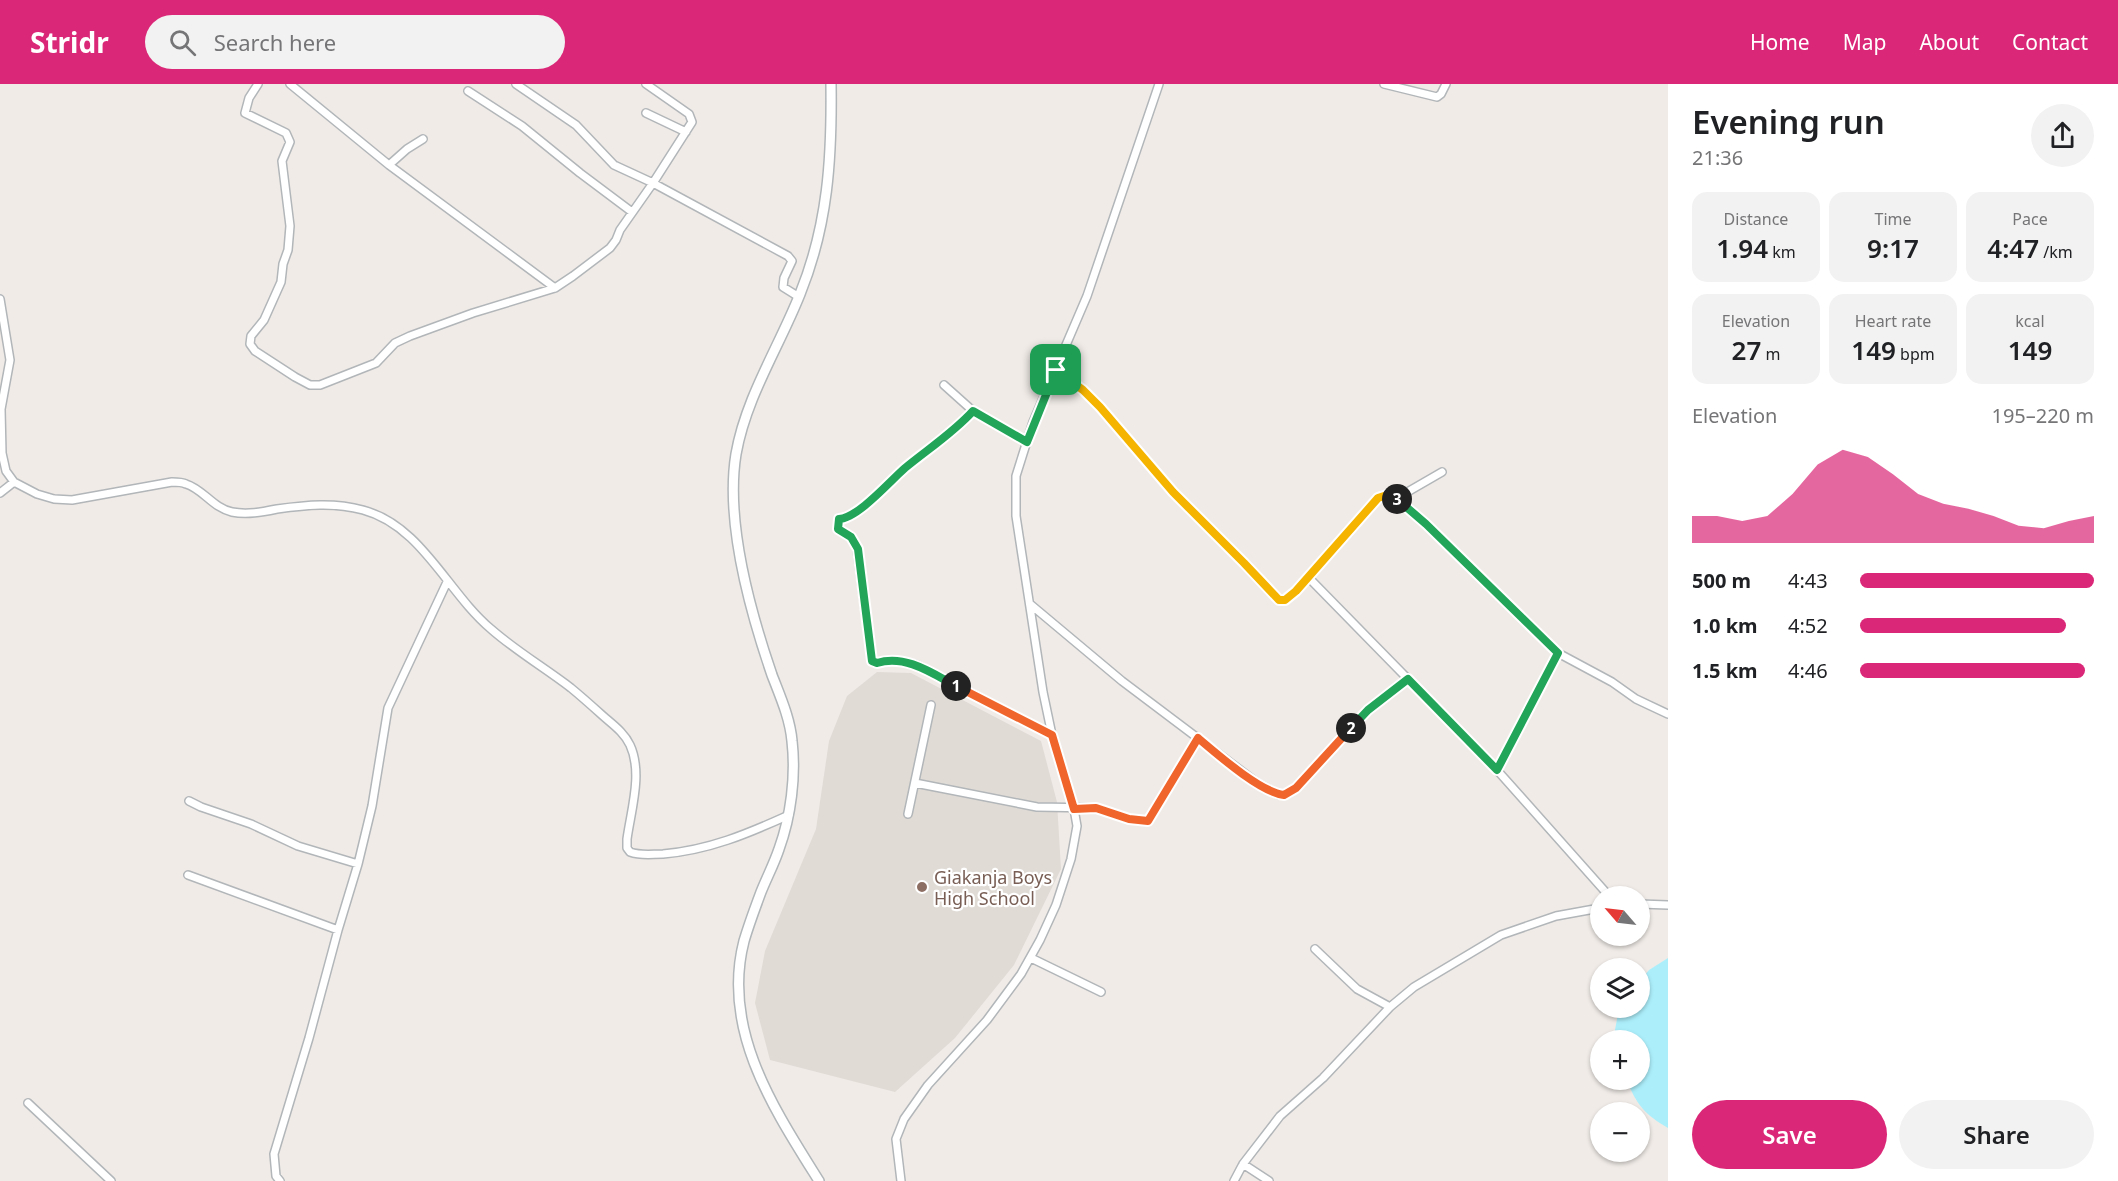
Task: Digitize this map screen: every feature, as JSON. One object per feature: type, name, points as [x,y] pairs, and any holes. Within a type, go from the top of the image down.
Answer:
[{"type":"main road","points":[[819,1181],[767,1095],[747,1046],[738,996],[744,942],[761,891],[779,849],[789,815],[793,762],[792,738],[782,700],[754,616],[737,534],[734,480],[736,455],[753,399],[799,297],[819,237],[827,196],[831,147],[831,84]]},
{"type":"street","points":[[258,84],[249,98],[245,113],[289,136],[290,142],[282,160],[288,197],[290,237],[281,282],[264,320],[251,336],[250,344],[255,351],[310,385],[320,386],[376,363],[395,343],[410,336],[473,313],[555,288],[610,248],[692,122],[689,114],[645,84]]},
{"type":"street","points":[[290,84],[389,165],[555,288]]},
{"type":"street","points":[[516,84],[576,125],[615,165],[654,183],[788,256],[792,261],[783,286],[799,297]]},
{"type":"street","points":[[901,1181],[897,1139],[904,1119],[934,1077],[1006,997],[1031,958],[1056,905],[1067,875],[1077,826],[1052,735],[1043,692],[1016,498],[1016,476],[1027,442],[1087,296],[1159,84]]},
{"type":"street","points":[[1384,84],[1437,96],[1442,94],[1446,84]]},
{"type":"street","points":[[468,91],[522,126],[632,212]]},
{"type":"street","points":[[646,113],[686,132]]},
{"type":"street","points":[[389,165],[423,139]]},
{"type":"street","points":[[0,299],[10,360],[0,410],[2,453],[6,471],[14,482],[37,494],[54,499],[72,500],[172,482],[193,487],[216,505],[230,512],[253,513],[333,504],[363,510],[398,527],[431,558],[447,582],[490,628],[573,689],[620,730],[630,744],[635,760],[636,775],[627,839],[627,848],[630,852],[640,855],[686,852],[711,847],[736,839],[789,815]]},
{"type":"street","points":[[1056,370],[1083,390],[1100,407],[1173,492],[1244,563],[1276,599],[1285,600],[1309,578],[1378,498],[1387,495],[1397,498],[1426,524],[1558,653],[1612,682],[1636,699],[1668,714]]},
{"type":"street","points":[[944,386],[973,411],[1027,442]]},
{"type":"street","points":[[973,411],[955,430],[922,454],[873,499],[845,519],[839,519],[837,526],[851,537],[858,549],[872,661],[877,663],[888,660],[903,661],[917,665],[1052,735]]},
{"type":"street","points":[[1397,498],[1442,472]]},
{"type":"street","points":[[0,493],[14,482]]},
{"type":"street","points":[[1309,578],[1497,770],[1600,886]]},
{"type":"street","points":[[280,1181],[276,1176],[274,1154],[358,864],[372,806],[388,708],[447,582]]},
{"type":"street","points":[[1030,604],[1122,681],[1262,786],[1284,795],[1296,788],[1368,710],[1408,679]]},
{"type":"street","points":[[1497,770],[1558,653]]},
{"type":"street","points":[[908,814],[931,705]]},
{"type":"street","points":[[915,783],[1037,807],[1096,808],[1129,819],[1148,821],[1198,738]]},
{"type":"street","points":[[189,801],[251,824],[298,846],[358,864]]},
{"type":"street","points":[[188,875],[338,930]]},
{"type":"street","points":[[1650,904],[1668,905]]},
{"type":"street","points":[[1234,1181],[1243,1164],[1280,1116],[1323,1078],[1390,1007],[1414,987],[1501,935],[1556,916],[1590,910]]},
{"type":"street","points":[[1315,949],[1357,988],[1390,1007]]},
{"type":"street","points":[[1031,958],[1101,992]]},
{"type":"street","points":[[28,1103],[111,1181]]},
{"type":"street","points":[[1243,1164],[1269,1181]]},
{"type":"shaded area","name":"Giakanja Boys High School","points":[[877,672],[911,673],[1041,741],[1057,802],[1061,869],[1014,965],[955,1038],[895,1092],[770,1060],[755,1003],[765,951],[816,829],[829,741],[847,696]]},
{"type":"water","points":[[1668,958],[1668,1128],[1650,1115],[1650,1102],[1638,1102],[1631,1090],[1650,1090],[1650,1030],[1615,1030],[1617,1018],[1650,1018],[1650,969]]},
{"type":"place","name":"Giakanja Boys High School","points":[[922,887]]},
{"type":"route","points":[[1056,370],[1083,390],[1100,407],[1173,492],[1244,563],[1276,599],[1281,601],[1309,578],[1378,498],[1384,495],[1392,496],[1412,510],[1558,653],[1497,770],[1408,679],[1368,710],[1289,793],[1280,795],[1268,790],[1198,738],[1148,821],[1129,819],[1096,808],[1074,809],[1052,735],[917,665],[888,660],[874,663],[870,653],[858,549],[851,537],[838,529],[839,519],[845,519],[873,499],[895,476],[955,430],[973,411],[1027,442],[1056,370]]}]
